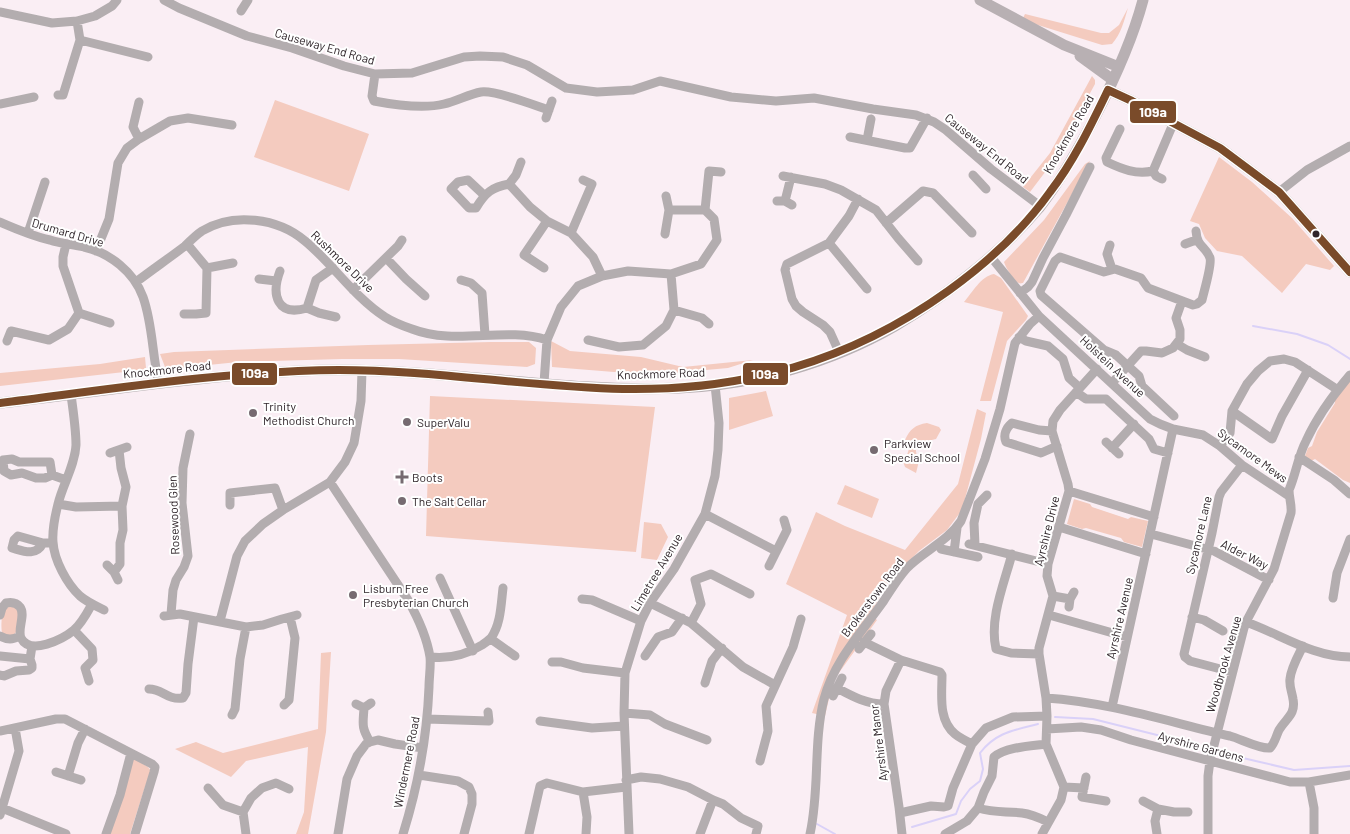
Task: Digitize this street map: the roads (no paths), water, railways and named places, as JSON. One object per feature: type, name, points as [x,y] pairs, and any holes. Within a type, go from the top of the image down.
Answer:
[{"type":"main road","points":[[980,0],[1064,44],[1119,67]]},
{"type":"main road","name":"Knockmore Road","points":[[0,403],[238,375],[281,372],[362,371],[638,389],[682,388],[751,379],[816,361],[884,332],[920,311],[954,287],[1005,245],[1040,206],[1073,159],[1119,67],[1143,0]]},
{"type":"main road","points":[[1064,44],[1132,101],[1220,148],[1279,192],[1350,272]]},
{"type":"street","points":[[0,12],[52,23],[77,21],[95,16],[112,6],[116,0]]},
{"type":"street","name":"Causeway End Road","points":[[164,0],[247,36],[375,74],[412,73],[464,57],[503,57],[527,65],[566,88],[597,92],[633,90],[660,81],[731,97],[776,101],[814,98],[873,109],[916,114],[927,118],[946,130],[991,169],[1040,206]]},
{"type":"street","points":[[241,11],[248,0]]},
{"type":"street","points":[[58,95],[63,95],[80,40],[77,21]]},
{"type":"street","points":[[80,40],[148,57]]},
{"type":"street","points":[[375,74],[372,96],[374,101],[404,106],[444,104],[483,91],[504,96],[547,114],[552,101]]},
{"type":"street","points":[[0,104],[34,97]]},
{"type":"street","points":[[139,102],[133,126],[139,139]]},
{"type":"street","points":[[96,251],[109,219],[118,163],[127,148],[170,121],[188,118],[232,125]]},
{"type":"street","points":[[850,137],[910,148],[927,118]]},
{"type":"street","points":[[867,140],[871,119]]},
{"type":"street","points":[[1153,171],[1173,124]]},
{"type":"street","points":[[1120,134],[1106,158],[1107,162],[1130,172],[1146,173],[1153,171]]},
{"type":"street","points":[[1279,192],[1307,170],[1350,146]]},
{"type":"street","points":[[484,195],[497,186],[509,184],[516,176],[522,162]]},
{"type":"street","points":[[1020,293],[1032,282],[1090,167]]},
{"type":"street","points":[[973,174],[983,186],[991,169]]},
{"type":"street","points":[[705,210],[709,171],[721,172]]},
{"type":"street","points":[[1153,171],[1156,176],[1162,179]]},
{"type":"street","points":[[785,202],[787,176],[825,184],[842,190],[876,210],[918,260]]},
{"type":"street","points":[[571,233],[592,184],[583,180]]},
{"type":"street","points":[[28,233],[45,182]]},
{"type":"street","points":[[509,184],[530,207],[547,221],[571,233],[593,257],[602,276]]},
{"type":"street","points":[[886,223],[922,191],[933,193],[972,233]]},
{"type":"street","points":[[665,234],[669,210],[666,196]]},
{"type":"street","points":[[839,352],[830,332],[796,306],[792,299],[785,270],[787,264],[829,243],[849,216],[858,199]]},
{"type":"street","points":[[544,384],[548,340],[561,307],[578,286],[602,276],[628,271],[671,274],[700,264],[717,240],[714,219],[705,210],[669,210]]},
{"type":"street","name":"Rushmore Drive","points":[[136,282],[187,244],[201,231],[217,224],[244,219],[262,221],[285,228],[304,240],[353,290],[385,317],[413,330],[451,337],[534,335],[548,340]]},
{"type":"street","points":[[544,268],[524,255],[547,221]]},
{"type":"street","name":"Drumard Drive","points":[[0,222],[52,241],[96,251],[115,260],[128,272],[143,296],[150,322],[159,384]]},
{"type":"street","points":[[1174,416],[1142,386],[1139,376],[1116,355],[1104,350],[1041,295],[1040,290],[1055,261],[1060,257],[1104,272],[1115,268],[1141,278],[1148,288],[1192,305],[1197,304],[1202,300],[1211,260],[1196,235],[1185,244]]},
{"type":"street","points":[[353,290],[402,240]]},
{"type":"street","points":[[829,243],[867,289]]},
{"type":"street","points":[[66,244],[63,266],[79,313]]},
{"type":"street","points":[[184,314],[206,313],[207,268],[187,244]]},
{"type":"street","points":[[1110,245],[1107,254],[1112,270]]},
{"type":"street","points":[[991,257],[1039,316]]},
{"type":"street","points":[[386,258],[425,296]]},
{"type":"street","points":[[207,268],[233,263]]},
{"type":"street","points":[[307,308],[316,280],[333,268]]},
{"type":"street","points":[[280,271],[276,281],[276,296],[280,305],[288,309],[299,310],[307,308],[336,317]]},
{"type":"street","points":[[588,340],[619,347],[644,345],[666,326],[674,310],[671,274]]},
{"type":"street","points":[[259,279],[276,281]]},
{"type":"street","points":[[461,280],[471,283],[482,293],[484,335]]},
{"type":"street","points":[[1112,383],[1141,351],[1162,353],[1174,348],[1180,339],[1180,330],[1176,318],[1182,301]]},
{"type":"street","points":[[674,310],[702,318],[709,324]]},
{"type":"street","points":[[79,313],[110,323]]},
{"type":"street","points":[[7,340],[11,330],[49,340],[68,329],[79,313]]},
{"type":"street","name":"Brokerstown Road","points":[[810,834],[814,816],[818,730],[824,699],[830,681],[842,657],[906,569],[957,528],[985,459],[1000,409],[1013,349],[1018,337],[1039,316]]},
{"type":"street","name":"Holstein Avenue","points":[[1039,316],[1150,419],[1173,429]]},
{"type":"street","points":[[1018,337],[1026,341],[1048,346],[1063,359],[1069,378],[1086,399],[1106,399],[1149,439],[1154,449],[1168,453]]},
{"type":"street","points":[[1177,344],[1205,357]]},
{"type":"street","points":[[1220,446],[1230,433],[1232,411],[1248,384],[1258,371],[1270,361],[1284,359],[1295,362],[1338,390]]},
{"type":"street","points":[[1057,446],[1041,453],[1006,442],[1004,438],[1008,426],[1012,423],[1039,430],[1052,431],[1053,421],[1060,410],[1097,369]]},
{"type":"street","points":[[1232,411],[1272,439],[1282,416],[1308,370]]},
{"type":"street","points":[[220,621],[237,556],[245,541],[263,524],[283,510],[330,482],[345,462],[354,443],[361,402],[362,371]]},
{"type":"street","name":"Woodbrook Avenue","points":[[1208,834],[1208,776],[1210,761],[1246,622],[1274,569],[1291,513],[1292,506],[1289,490],[1299,457],[1320,415],[1350,375]]},
{"type":"street","name":"Limetree Avenue","points":[[629,834],[624,726],[625,673],[641,620],[674,569],[705,514],[718,450],[719,423],[715,385]]},
{"type":"street","points":[[71,395],[76,445],[58,504],[52,543],[62,572],[71,586],[81,597],[104,610]]},
{"type":"street","points":[[1112,448],[1134,424]]},
{"type":"street","name":"Sycamore Mews","points":[[1173,429],[1203,435],[1220,446],[1242,465],[1289,496]]},
{"type":"street","name":"Ayrshire Avenue","points":[[1112,707],[1173,429]]},
{"type":"street","name":"Ayrshire Drive","points":[[1052,431],[1069,491],[1048,564],[1047,576],[1054,596]]},
{"type":"street","name":"Rosewood Glen","points":[[179,439],[190,437],[183,468],[182,503],[188,556],[176,580],[168,615],[180,614],[246,627]]},
{"type":"street","points":[[107,565],[116,576],[120,564],[120,543],[123,530],[122,506],[126,487],[119,450]]},
{"type":"street","points":[[1299,457],[1334,480],[1350,494]]},
{"type":"street","points":[[52,475],[50,462],[3,460],[4,471],[11,474],[22,473],[36,478],[45,478],[52,475],[66,480]]},
{"type":"street","name":"Sycamore Lane","points":[[1232,672],[1190,661],[1185,657],[1184,652],[1219,497],[1242,465]]},
{"type":"street","name":"Windermere Road","points":[[330,482],[408,600],[418,619],[430,657],[427,719],[419,775],[403,834]]},
{"type":"street","points":[[230,505],[230,493],[275,488],[283,510]]},
{"type":"street","points":[[1069,491],[1154,517]]},
{"type":"street","points":[[987,495],[978,504],[972,544],[1048,564]]},
{"type":"street","points":[[58,504],[76,507],[122,506]]},
{"type":"street","points":[[705,514],[776,551]]},
{"type":"street","points":[[769,566],[787,530],[784,520]]},
{"type":"street","points":[[1059,527],[1146,554]]},
{"type":"street","points":[[954,552],[957,528]]},
{"type":"street","name":"Alder Way","points":[[1151,534],[1218,553],[1269,580]]},
{"type":"street","points":[[1337,594],[1337,573],[1350,539]]},
{"type":"street","points":[[43,544],[52,543]]},
{"type":"street","points":[[941,549],[978,557]]},
{"type":"street","points":[[1012,554],[994,622],[994,642],[996,649],[1011,653],[1039,654]]},
{"type":"street","points":[[692,623],[701,604],[695,580],[711,574],[750,594]]},
{"type":"street","points":[[440,578],[473,651]]},
{"type":"street","points":[[430,657],[441,658],[473,651],[491,639],[499,621],[503,588]]},
{"type":"street","points":[[1042,834],[1061,800],[1064,786],[1046,744],[1046,698],[1039,648],[1054,596],[1071,599]]},
{"type":"street","points":[[582,599],[592,600],[641,620]]},
{"type":"street","points":[[0,610],[6,603],[11,602],[19,605],[22,611],[20,636],[25,643],[32,646],[59,640],[74,630],[92,604]]},
{"type":"street","points":[[650,604],[692,623],[743,667],[775,685]]},
{"type":"street","points":[[1049,615],[1127,637]]},
{"type":"street","points":[[237,712],[240,659],[246,627],[263,626],[294,616],[295,638],[289,702]]},
{"type":"street","points":[[160,679],[153,689],[168,697],[183,698],[186,693],[194,617]]},
{"type":"street","points":[[1192,617],[1204,620],[1223,631]]},
{"type":"street","points":[[645,656],[658,636],[672,632],[682,618]]},
{"type":"street","points":[[760,761],[768,731],[766,706],[793,647],[801,618]]},
{"type":"street","points":[[1246,622],[1303,646],[1324,653],[1350,657]]},
{"type":"street","points":[[74,630],[92,649],[93,660],[85,668],[89,681]]},
{"type":"street","points":[[871,634],[862,646],[940,672],[942,675],[943,716],[948,727],[956,735],[972,744]]},
{"type":"street","points":[[0,636],[6,639],[13,639],[20,636]]},
{"type":"street","points":[[491,639],[515,656]]},
{"type":"street","points":[[0,675],[4,676],[16,671],[30,670],[32,668],[30,659],[32,646]]},
{"type":"street","points":[[1046,698],[1112,707],[1238,738],[1264,748],[1270,748],[1280,729],[1291,716],[1293,699],[1290,676],[1303,646]]},
{"type":"street","points":[[705,683],[712,661],[722,648]]},
{"type":"street","points":[[0,656],[30,659]]},
{"type":"street","name":"Ayrshire Manor","points":[[900,660],[886,691],[884,704],[902,834]]},
{"type":"street","points":[[552,662],[625,673]]},
{"type":"street","points":[[842,678],[835,692],[874,704],[884,704]]},
{"type":"street","points":[[364,705],[364,731],[370,742]]},
{"type":"street","points":[[427,719],[488,720],[488,712]]},
{"type":"street","points":[[624,713],[650,715],[665,724],[707,740]]},
{"type":"street","points":[[900,813],[931,806],[948,806],[953,788],[972,744],[986,728],[1013,717],[1047,716]]},
{"type":"street","points":[[0,731],[56,719],[65,719],[152,764],[154,772],[135,834]]},
{"type":"street","points":[[540,721],[592,728],[624,726]]},
{"type":"street","name":"Ayrshire Gardens","points":[[1047,729],[1081,727],[1101,730],[1131,740],[1290,782],[1309,782],[1350,775]]},
{"type":"street","points":[[15,728],[18,751],[1,812],[66,834]]},
{"type":"street","points":[[68,776],[78,743],[85,729]]},
{"type":"street","points":[[338,834],[347,779],[357,756],[366,744],[378,740],[423,748]]},
{"type":"street","points":[[946,834],[967,821],[978,808],[992,776],[994,757],[998,754],[1024,747],[1046,744]]},
{"type":"street","points":[[106,834],[120,795],[131,753]]},
{"type":"street","points":[[56,772],[81,780]]},
{"type":"street","points":[[419,775],[458,781],[469,787],[472,794],[472,804],[464,834]]},
{"type":"street","points":[[529,834],[540,786],[547,783],[583,792],[626,784],[641,777],[660,779],[688,787],[723,804],[741,818],[758,826],[756,834]]},
{"type":"street","points":[[1086,777],[1082,797],[1106,801]]},
{"type":"street","points":[[1309,782],[1314,808],[1314,834]]},
{"type":"street","points":[[246,834],[244,812],[251,798],[262,788],[276,783],[289,788]]},
{"type":"street","points":[[1064,786],[1084,788]]},
{"type":"street","points":[[208,788],[223,805],[244,812]]},
{"type":"street","points":[[583,792],[587,817],[586,834]]},
{"type":"street","points":[[700,834],[713,800]]},
{"type":"street","points":[[1144,801],[1158,809],[1188,812]]},
{"type":"street","points":[[978,808],[990,812],[1031,814],[1048,822]]},
{"type":"street","points":[[1157,834],[1155,821],[1158,809]]},
{"type":"waterway","points":[[1253,326],[1297,334],[1328,345],[1350,359]]},
{"type":"waterway","points":[[1055,717],[1093,719],[1193,744]]},
{"type":"waterway","points":[[912,827],[956,814],[961,801],[970,789],[980,781],[983,769],[980,753],[986,746],[1006,733],[1038,724]]},
{"type":"waterway","points":[[1230,755],[1294,770],[1350,766]]},
{"type":"waterway","points":[[817,824],[835,834]]},
{"type":"place","name":"Trinity Methodist Church","points":[[253,413]]},
{"type":"place","name":"SuperValu","points":[[407,422]]},
{"type":"place","name":"Parkview Special School","points":[[874,450]]},
{"type":"place","name":"Boots","points":[[402,477]]},
{"type":"place","name":"The Salt Cellar","points":[[402,501]]},
{"type":"place","name":"Lisburn Free Presbyterian Church","points":[[353,595]]}]
